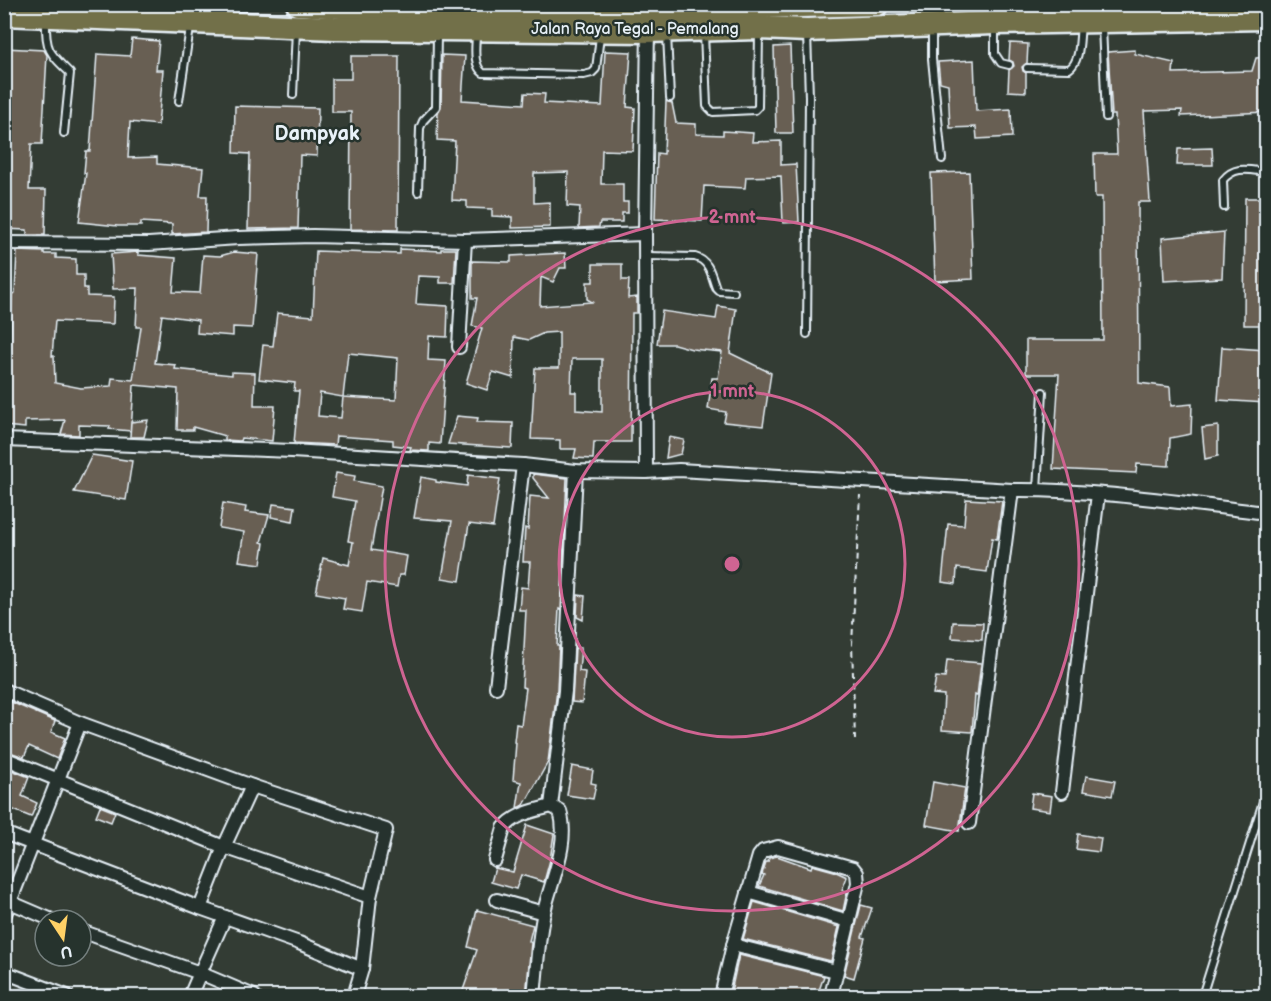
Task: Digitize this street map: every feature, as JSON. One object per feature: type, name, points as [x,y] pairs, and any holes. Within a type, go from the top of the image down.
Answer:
[{"type":"highway","name":"Jalan Raya Tegal - Pemalang","points":[[4,14],[47,16],[191,13],[297,15],[437,30],[600,30],[657,21],[877,4]]},
{"type":"highway","name":"Jalan Raya Tegal - Pemalang","points":[[297,15],[341,7],[657,21],[704,30],[759,28],[807,30],[932,25],[995,14],[1052,13],[1092,17],[1266,18]]},
{"type":"street","points":[[646,472],[645,234],[657,21]]},
{"type":"street","points":[[4,243],[149,244],[313,236],[465,240],[645,234]]},
{"type":"street","points":[[459,347],[465,240]]},
{"type":"street","points":[[4,440],[292,451],[523,465],[576,471],[679,470],[1012,490],[1038,489],[1266,513]]},
{"type":"street","points":[[496,687],[523,465]]},
{"type":"street","points":[[551,806],[565,691],[576,471]]},
{"type":"street","points":[[969,824],[1012,490]]},
{"type":"street","points":[[1062,792],[1098,494]]},
{"type":"street","points":[[4,690],[80,723],[252,786],[386,830],[370,897],[362,969],[354,996]]},
{"type":"street","points":[[4,916],[7,901],[80,723]]},
{"type":"street","points":[[4,758],[224,847],[370,897]]},
{"type":"street","points":[[200,908],[224,847],[252,786]]},
{"type":"street","points":[[495,860],[504,828],[508,823],[523,814],[551,806],[560,811],[563,826],[561,846],[544,913],[534,996]]},
{"type":"street","points":[[4,833],[299,943],[362,969]]},
{"type":"street","points":[[721,996],[759,856],[763,851],[778,846],[853,868],[857,873],[858,884],[831,996]]},
{"type":"street","points":[[748,892],[849,921]]},
{"type":"street","points":[[497,900],[544,913]]},
{"type":"street","points":[[7,901],[33,912]]},
{"type":"street","points":[[190,996],[225,916]]},
{"type":"street","points":[[93,935],[200,973],[254,996]]},
{"type":"street","points":[[733,945],[836,971]]},
{"type":"street","points":[[4,972],[67,996]]},
{"type":"lane","points":[[179,101],[191,13]]},
{"type":"lane","points":[[995,14],[995,54],[1001,63],[1009,65]]},
{"type":"lane","points":[[293,95],[297,15]]},
{"type":"lane","points":[[47,16],[45,39],[47,46],[57,61],[70,73],[64,133]]},
{"type":"lane","points":[[1027,68],[1069,69],[1074,66],[1092,17]]},
{"type":"lane","points":[[1092,17],[1106,117]]},
{"type":"lane","points":[[657,21],[670,98]]},
{"type":"lane","points":[[932,25],[932,59],[942,159]]},
{"type":"lane","points":[[704,30],[707,106],[713,112],[755,110],[758,107],[759,28]]},
{"type":"lane","points":[[418,192],[420,128],[423,121],[436,107],[437,30]]},
{"type":"lane","points":[[476,30],[476,63],[478,69],[483,73],[584,75],[596,69],[600,30]]},
{"type":"lane","points":[[807,30],[809,97],[807,334]]},
{"type":"lane","points":[[1224,207],[1223,180],[1229,172],[1245,169],[1266,172]]},
{"type":"lane","points":[[646,256],[702,259],[707,263],[716,288],[719,291],[734,292]]},
{"type":"lane","points":[[1038,489],[1043,392]]},
{"type":"lane","points":[[1202,996],[1266,792]]},
{"type":"path","points":[[855,740],[852,644],[860,480]]},
{"type":"building","points":[[132,39],[159,41],[156,70],[163,70],[158,125],[130,122],[128,158],[157,157],[157,164],[203,168],[200,196],[207,196],[206,232],[172,234],[172,224],[141,222],[141,226],[118,226],[79,222],[86,173],[84,173],[86,151],[90,151],[97,54],[130,56]]},
{"type":"building","points":[[1010,43],[1028,44],[1027,63],[1022,67],[1026,73],[1026,92],[1008,91],[1009,70],[1014,66],[1009,60]]},
{"type":"building","points":[[790,46],[793,133],[776,133],[774,47]]},
{"type":"building","points":[[4,48],[44,50],[47,55],[42,144],[31,144],[29,190],[46,190],[45,235],[27,235],[27,230],[4,229]]},
{"type":"building","points":[[1135,50],[1135,54],[1174,63],[1173,73],[1252,71],[1256,58],[1266,57],[1266,112],[1181,116],[1182,110],[1144,111],[1150,202],[1138,202],[1139,383],[1170,387],[1171,406],[1192,404],[1191,434],[1170,438],[1169,466],[1137,464],[1136,473],[1053,469],[1059,374],[1026,374],[1026,340],[1103,340],[1102,197],[1095,197],[1094,154],[1117,154],[1108,52]]},
{"type":"building","points":[[605,51],[631,52],[627,107],[635,108],[633,151],[602,150],[601,184],[623,184],[623,202],[628,202],[628,213],[622,213],[622,222],[600,222],[599,227],[579,228],[580,207],[567,206],[568,172],[534,173],[534,203],[550,202],[550,227],[512,228],[512,217],[492,216],[492,209],[467,208],[467,201],[452,200],[455,141],[437,140],[438,112],[441,107],[442,55],[465,56],[462,100],[524,104],[525,93],[545,94],[544,103],[602,106]]},
{"type":"building","points":[[351,56],[399,56],[398,230],[350,229],[351,112],[332,112],[332,79],[351,79]]},
{"type":"building","points":[[974,60],[976,111],[1011,109],[1012,137],[977,139],[976,127],[950,128],[948,84],[940,82],[938,62]]},
{"type":"building","points":[[666,101],[672,103],[676,123],[696,124],[696,134],[723,135],[723,131],[753,133],[752,142],[781,141],[781,165],[796,164],[799,222],[783,223],[781,176],[746,177],[745,188],[704,186],[702,221],[655,219],[657,153],[664,154]]},
{"type":"building","points":[[235,106],[318,108],[317,156],[300,155],[298,228],[248,229],[250,154],[234,153]]},
{"type":"building","points":[[1212,148],[1213,165],[1177,165],[1178,149]]},
{"type":"building","points":[[969,172],[973,279],[935,281],[931,173]]},
{"type":"building","points":[[1245,198],[1266,198],[1266,325],[1244,325]]},
{"type":"building","points":[[1224,232],[1222,278],[1164,281],[1162,238]]},
{"type":"building","points":[[400,249],[441,251],[441,249],[456,249],[454,283],[440,283],[440,277],[418,276],[416,304],[448,306],[447,337],[429,336],[428,360],[446,361],[440,444],[429,443],[429,451],[410,450],[411,447],[393,445],[393,440],[336,436],[335,445],[294,443],[299,391],[294,391],[295,383],[259,379],[263,345],[273,346],[277,313],[313,316],[316,251],[400,254]],"holes":[[[348,353],[398,358],[396,400],[343,397]],[[320,393],[343,397],[341,418],[318,416]]]},
{"type":"building","points":[[17,251],[44,252],[44,254],[56,254],[56,258],[76,259],[76,275],[84,275],[84,288],[87,288],[87,296],[114,297],[113,324],[55,321],[52,356],[54,356],[55,383],[81,388],[111,386],[112,378],[133,380],[141,327],[136,327],[138,288],[113,289],[111,254],[138,252],[138,255],[176,258],[173,292],[200,293],[203,255],[220,256],[234,252],[258,254],[252,328],[233,327],[233,336],[197,333],[198,320],[162,315],[155,363],[176,365],[175,369],[232,375],[232,372],[255,373],[254,406],[275,406],[272,441],[241,438],[240,441],[225,440],[225,436],[193,427],[193,430],[177,430],[178,389],[134,385],[131,431],[109,429],[110,426],[79,425],[79,435],[61,434],[65,420],[25,421],[25,428],[4,426],[4,347],[10,348],[12,294],[15,293]]},
{"type":"building","points":[[565,253],[566,268],[560,268],[553,282],[541,277],[540,306],[592,302],[587,299],[587,282],[593,282],[593,264],[622,264],[622,280],[629,280],[628,298],[637,297],[637,313],[632,313],[631,442],[594,442],[593,459],[574,458],[576,449],[560,449],[560,440],[531,439],[535,368],[559,368],[559,332],[544,333],[529,340],[514,337],[513,378],[493,372],[487,390],[466,383],[482,328],[472,326],[477,298],[472,298],[472,261],[511,262],[511,256]],"holes":[[[572,359],[602,359],[602,412],[576,410],[576,392],[571,392]]]},
{"type":"building","points":[[718,306],[736,309],[730,353],[771,373],[763,426],[724,422],[726,412],[708,409],[712,378],[718,378],[722,352],[692,349],[674,344],[657,344],[662,311],[716,319]]},
{"type":"building","points":[[1222,347],[1266,350],[1266,403],[1218,400]]},
{"type":"building","points":[[457,416],[478,418],[477,422],[513,423],[512,448],[448,444]]},
{"type":"building","points":[[148,420],[144,437],[130,437],[131,422]]},
{"type":"building","points":[[1218,426],[1218,456],[1205,459],[1202,428]]},
{"type":"building","points":[[669,437],[684,440],[681,454],[666,458]]},
{"type":"building","points":[[92,455],[132,461],[126,500],[74,492]]},
{"type":"building","points":[[336,473],[355,476],[354,481],[382,486],[371,550],[407,556],[404,575],[399,575],[397,587],[367,582],[362,612],[343,609],[345,598],[316,593],[323,558],[349,565],[353,542],[348,541],[355,501],[332,497]]},
{"type":"building","points":[[533,474],[567,478],[561,610],[559,609],[557,690],[548,762],[524,805],[517,808],[521,782],[513,780],[516,743],[514,742],[516,724],[521,725],[526,688],[522,687],[526,610],[519,610],[521,587],[528,588],[530,562],[523,562],[525,528],[528,529],[530,496],[549,498],[533,478]]},
{"type":"building","points":[[468,475],[500,479],[493,527],[469,524],[460,581],[442,578],[452,521],[414,518],[421,477],[436,480],[436,482],[467,486]]},
{"type":"building","points":[[966,499],[1002,501],[997,539],[992,538],[987,572],[957,568],[956,584],[942,582],[948,524],[964,525]]},
{"type":"building","points":[[223,503],[246,507],[245,512],[269,515],[261,542],[264,543],[261,564],[239,561],[244,532],[219,528]]},
{"type":"building","points":[[273,504],[295,507],[293,521],[271,517]]},
{"type":"building","points":[[578,595],[585,596],[583,620],[577,617]]},
{"type":"building","points":[[953,622],[983,623],[982,640],[952,638]]},
{"type":"building","points":[[575,648],[581,648],[579,671],[585,672],[582,703],[572,702]]},
{"type":"building","points":[[947,660],[981,663],[977,696],[975,695],[972,732],[942,730],[944,695],[933,694],[936,677],[945,678]]},
{"type":"building","points":[[4,699],[55,721],[51,732],[65,738],[57,759],[29,746],[24,757],[4,750]]},
{"type":"building","points":[[572,766],[593,770],[591,783],[596,784],[593,799],[567,795]]},
{"type":"building","points":[[4,767],[29,777],[22,796],[37,803],[31,817],[4,806],[4,796],[9,784],[4,782]]},
{"type":"building","points":[[1086,776],[1115,781],[1112,796],[1083,791]]},
{"type":"building","points":[[933,782],[965,788],[959,831],[926,825]]},
{"type":"building","points":[[1032,793],[1052,796],[1050,811],[1030,808]]},
{"type":"building","points":[[100,806],[115,812],[111,822],[96,816]]},
{"type":"building","points":[[527,825],[554,834],[544,882],[521,875],[516,889],[491,882],[495,868],[513,872]]},
{"type":"building","points":[[1078,834],[1101,838],[1099,852],[1076,849]]},
{"type":"building","points":[[777,856],[811,868],[812,865],[834,871],[847,877],[842,890],[847,892],[843,911],[759,886],[766,862],[769,858]]},
{"type":"building","points":[[754,902],[839,927],[831,961],[743,939]]},
{"type":"building","points":[[861,905],[872,908],[862,937],[865,938],[854,978],[844,975]]},
{"type":"building","points":[[477,910],[533,925],[529,941],[531,943],[526,996],[461,996],[477,950],[468,947]]},
{"type":"building","points":[[739,955],[824,976],[817,996],[730,996]]},
{"type":"district","name":"Dampyak","points":[[317,134]]}]
